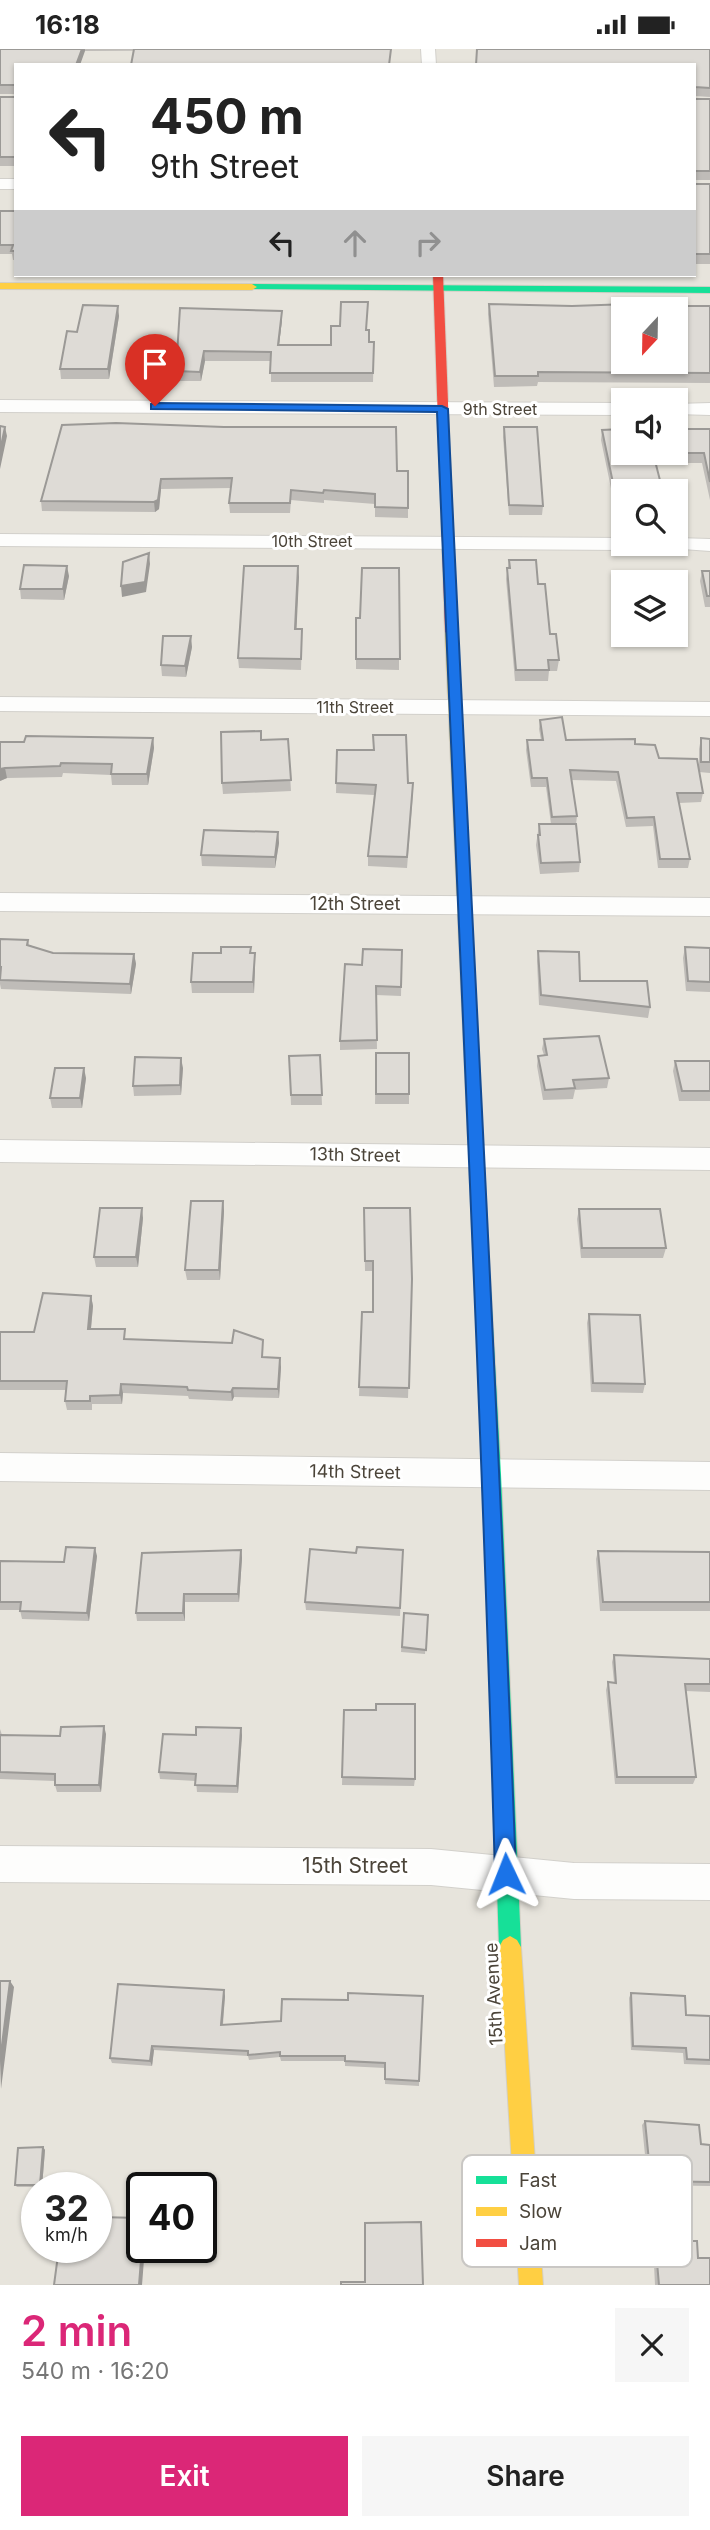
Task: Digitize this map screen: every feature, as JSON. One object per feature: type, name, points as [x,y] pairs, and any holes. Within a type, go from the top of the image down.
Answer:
[{"type":"street","points":[[0,286],[438,282],[710,290]]},
{"type":"street","name":"15th Avenue","points":[[438,282],[454,708],[492,1474],[506,1874],[523,2155]]},
{"type":"street","name":"9th Street","points":[[0,406],[611,409]]},
{"type":"street","points":[[688,409],[710,409]]},
{"type":"street","name":"10th Street","points":[[0,540],[611,544]]},
{"type":"street","points":[[688,544],[710,545]]},
{"type":"street","name":"11th Street","points":[[0,705],[710,709]]},
{"type":"street","name":"12th Street","points":[[0,902],[710,907]]},
{"type":"street","name":"13th Street","points":[[0,1151],[710,1159]]},
{"type":"street","name":"14th Street","points":[[0,1467],[710,1476]]},
{"type":"street","name":"15th Street","points":[[0,1864],[431,1867],[574,1881],[710,1882]]},
{"type":"street","name":"15th Avenue","points":[[530,2267],[531,2285]]},
{"type":"shaded area","points":[[0,49],[710,49],[710,2285],[0,2285]]},
{"type":"building","points":[[0,49],[82,49],[77,63],[14,63],[14,85],[0,85]]},
{"type":"building","points":[[134,49],[391,49],[389,63],[131,63]]},
{"type":"building","points":[[477,49],[710,49],[710,88],[696,87],[696,63],[476,63]]},
{"type":"building","points":[[0,97],[14,97],[14,157],[0,157]]},
{"type":"building","points":[[696,99],[710,99],[710,171],[696,171]]},
{"type":"building","points":[[696,184],[710,184],[710,254],[696,254]]},
{"type":"building","points":[[0,211],[14,211],[14,251],[11,251],[13,245],[0,245]]},
{"type":"building","points":[[341,302],[368,302],[366,330],[369,330],[369,342],[374,342],[373,373],[270,373],[271,352],[204,351],[200,372],[176,371],[180,308],[282,311],[278,345],[331,345],[331,326],[340,326]]},
{"type":"building","points":[[489,304],[611,305],[611,372],[538,372],[538,376],[495,376]]},
{"type":"building","points":[[83,305],[118,306],[108,369],[60,369],[67,331],[77,332]]},
{"type":"building","points":[[688,306],[710,306],[710,373],[688,373]]},
{"type":"building","points":[[116,423],[224,427],[396,427],[397,471],[408,471],[408,508],[375,507],[375,494],[324,490],[323,493],[291,490],[290,503],[229,503],[232,478],[161,479],[158,500],[154,502],[41,501],[62,425]]},
{"type":"building","points":[[0,426],[5,427],[0,451]]},
{"type":"building","points":[[504,427],[537,427],[543,506],[509,505]]},
{"type":"building","points":[[688,429],[710,429],[710,482],[704,453],[688,453]]},
{"type":"building","points":[[602,430],[611,430],[611,465],[656,465],[660,479],[612,479]]},
{"type":"building","points":[[149,553],[145,582],[121,586],[123,562]]},
{"type":"building","points":[[509,560],[536,560],[538,584],[545,584],[550,634],[556,634],[559,660],[548,660],[549,670],[516,670],[507,568],[510,568]]},
{"type":"building","points":[[24,565],[67,566],[63,589],[20,589]]},
{"type":"building","points":[[244,566],[298,566],[295,629],[302,629],[301,659],[238,658]]},
{"type":"building","points":[[362,568],[399,568],[400,659],[356,659],[356,618],[360,618]]},
{"type":"building","points":[[702,571],[710,571],[710,596],[707,596]]},
{"type":"building","points":[[163,636],[191,636],[185,666],[161,665]]},
{"type":"building","points":[[562,717],[566,740],[635,739],[635,744],[655,745],[659,758],[697,759],[703,793],[677,793],[690,859],[660,859],[654,817],[627,818],[618,772],[570,770],[577,816],[552,817],[547,778],[532,778],[527,740],[543,740],[540,720]]},
{"type":"building","points":[[261,731],[261,740],[288,739],[291,780],[222,783],[221,732]]},
{"type":"building","points":[[373,735],[406,735],[408,783],[413,783],[407,857],[368,856],[376,785],[336,783],[337,750],[374,750]]},
{"type":"building","points":[[26,736],[153,738],[147,774],[111,774],[112,764],[61,763],[60,766],[0,769],[0,742],[24,742]]},
{"type":"building","points":[[701,738],[710,739],[710,762],[701,762]]},
{"type":"building","points":[[539,824],[576,824],[580,862],[541,863]]},
{"type":"building","points":[[204,830],[278,832],[275,857],[201,855]]},
{"type":"building","points":[[0,939],[28,940],[27,945],[53,953],[134,954],[130,984],[0,980]]},
{"type":"building","points":[[221,947],[251,947],[250,953],[255,953],[253,982],[191,982],[193,953],[221,953]]},
{"type":"building","points":[[685,947],[710,948],[710,982],[688,981]]},
{"type":"building","points":[[363,949],[402,950],[401,987],[376,986],[377,1040],[340,1041],[345,964],[362,965]]},
{"type":"building","points":[[538,951],[579,952],[580,981],[647,981],[650,1007],[541,995]]},
{"type":"building","points":[[599,1036],[609,1078],[573,1080],[575,1088],[545,1090],[538,1056],[547,1055],[544,1039]]},
{"type":"building","points":[[376,1053],[409,1053],[409,1094],[376,1094]]},
{"type":"building","points":[[320,1055],[322,1095],[291,1095],[289,1056]]},
{"type":"building","points":[[135,1057],[181,1058],[180,1085],[133,1086]]},
{"type":"building","points":[[675,1061],[710,1061],[710,1091],[682,1091]]},
{"type":"building","points":[[55,1068],[84,1068],[80,1098],[50,1098]]},
{"type":"building","points":[[191,1201],[223,1201],[219,1270],[185,1270]]},
{"type":"building","points":[[100,1208],[142,1208],[136,1257],[94,1257]]},
{"type":"building","points":[[364,1208],[410,1208],[412,1279],[409,1388],[359,1387],[362,1312],[373,1312],[373,1261],[365,1261]]},
{"type":"building","points":[[579,1209],[660,1209],[666,1248],[582,1248]]},
{"type":"building","points":[[43,1293],[91,1296],[88,1329],[125,1329],[124,1339],[232,1343],[234,1330],[263,1340],[262,1357],[280,1358],[278,1389],[233,1388],[231,1392],[121,1384],[120,1395],[90,1396],[90,1401],[65,1401],[67,1381],[0,1381],[0,1332],[34,1332]]},
{"type":"building","points":[[589,1314],[640,1315],[645,1384],[593,1383]]},
{"type":"building","points":[[66,1547],[95,1548],[87,1613],[20,1611],[21,1602],[0,1602],[0,1561],[64,1562]]},
{"type":"building","points":[[357,1547],[403,1550],[400,1608],[305,1602],[310,1549],[356,1553]]},
{"type":"building","points":[[241,1550],[238,1594],[184,1594],[183,1613],[136,1613],[142,1553]]},
{"type":"building","points":[[598,1551],[710,1552],[710,1602],[603,1602]]},
{"type":"building","points":[[404,1613],[428,1615],[426,1650],[402,1647]]},
{"type":"building","points":[[614,1655],[710,1659],[710,1684],[685,1684],[696,1777],[617,1777],[608,1682],[616,1683]]},
{"type":"building","points":[[376,1704],[415,1704],[415,1779],[342,1777],[344,1710],[376,1710]]},
{"type":"building","points":[[104,1726],[99,1785],[55,1785],[55,1774],[0,1772],[0,1735],[60,1736],[61,1727]]},
{"type":"building","points":[[196,1727],[241,1728],[237,1786],[195,1785],[196,1774],[159,1772],[163,1734],[196,1735]]},
{"type":"building","points":[[0,1981],[10,1981],[0,2061]]},
{"type":"building","points":[[118,1984],[224,1990],[221,2025],[281,2021],[282,1999],[348,2000],[348,1993],[423,1996],[419,2081],[385,2079],[385,2063],[345,2061],[345,2056],[280,2056],[280,2052],[248,2055],[248,2051],[152,2046],[150,2061],[110,2058]]},
{"type":"building","points":[[631,1993],[685,1996],[686,2015],[710,2016],[710,2060],[687,2059],[686,2048],[633,2046]]},
{"type":"building","points":[[645,2121],[699,2125],[701,2144],[710,2145],[710,2182],[692,2182],[692,2155],[648,2155]]},
{"type":"building","points":[[43,2147],[41,2172],[21,2172],[21,2185],[15,2185],[18,2148]]},
{"type":"building","points":[[112,2217],[126,2218],[126,2263],[141,2263],[139,2285],[54,2285],[57,2263],[112,2263]]},
{"type":"building","points":[[421,2222],[423,2285],[341,2285],[341,2282],[365,2282],[365,2223]]},
{"type":"building","points":[[692,2241],[697,2241],[698,2258],[710,2258],[710,2285],[659,2285],[657,2267],[692,2267]]},
{"type":"traffic: fast","points":[[252,287],[710,290]]},
{"type":"traffic: fast","points":[[471,1052],[492,1474],[510,1947]]},
{"type":"traffic: slow","points":[[0,286],[252,287]]},
{"type":"traffic: slow","points":[[451,632],[471,1052]]},
{"type":"traffic: slow","points":[[510,1947],[523,2155]]},
{"type":"traffic: slow","points":[[530,2267],[531,2285]]},
{"type":"traffic: jam","points":[[438,277],[451,632]]},
{"type":"route","points":[[155,406],[442,409],[475,1157],[492,1474],[506,1874]]}]
